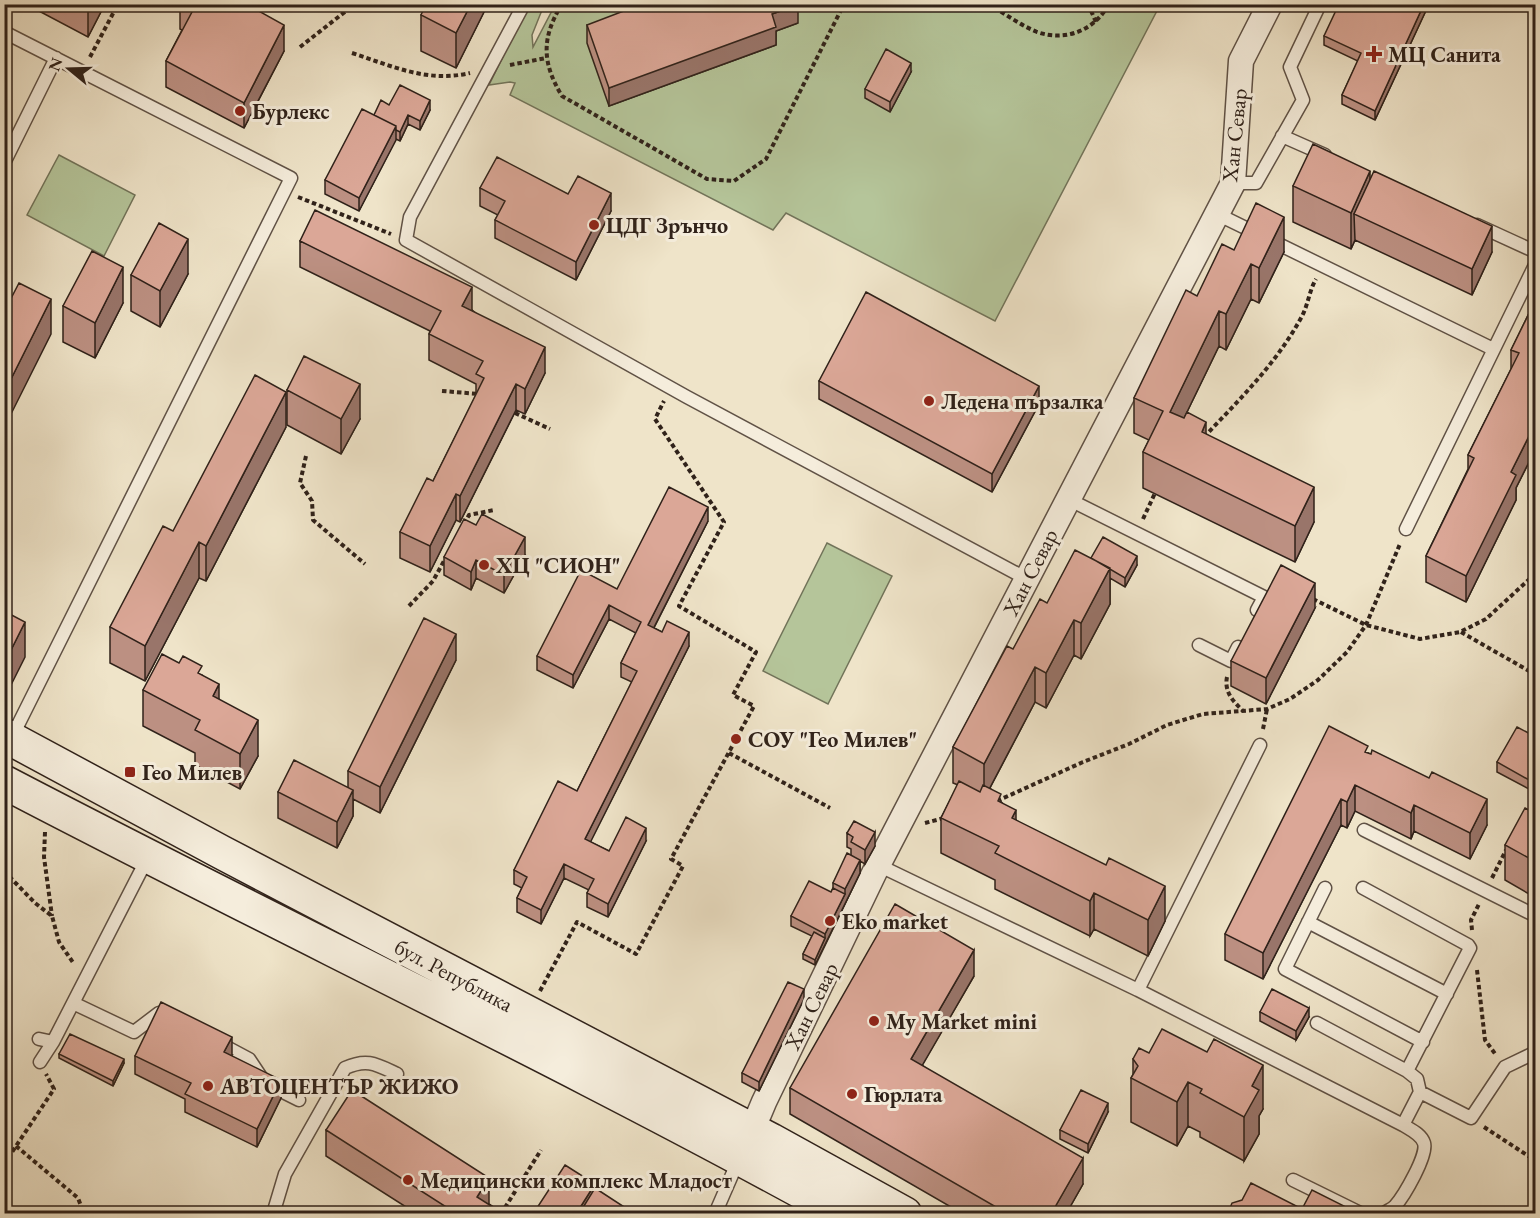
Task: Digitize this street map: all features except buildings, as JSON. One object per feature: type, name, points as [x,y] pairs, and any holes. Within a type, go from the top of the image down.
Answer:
[{"type":"street","name":"Хан Севар","points":[[746,1144],[878,865],[1233,183],[1241,61],[1270,4]]},
{"type":"street","name":"бул. Република","points":[[8,736],[221,852],[528,1013],[746,1144],[842,1214]]},
{"type":"street","name":"бул. Република","points":[[4,782],[148,857],[746,1144],[905,1214]]},
{"type":"lane","points":[[524,4],[410,217],[406,240],[672,388],[1027,579]]},
{"type":"lane","points":[[1233,183],[1256,183],[1303,100],[1290,67],[1320,4]]},
{"type":"lane","points":[[4,32],[291,178],[8,736]]},
{"type":"lane","points":[[6,155],[56,58]]},
{"type":"lane","points":[[1282,136],[1335,160]]},
{"type":"lane","points":[[1217,214],[1493,349]]},
{"type":"lane","points":[[1462,218],[1536,252]]},
{"type":"lane","points":[[1406,529],[1536,263]]},
{"type":"lane","points":[[1068,499],[1264,597],[1231,661],[1199,645]]},
{"type":"lane","points":[[1138,990],[1260,745]]},
{"type":"lane","points":[[1364,830],[1536,916]]},
{"type":"lane","points":[[40,1062],[74,1003],[148,857]]},
{"type":"lane","points":[[878,865],[1138,990],[1421,1136],[1425,1146],[1424,1155],[1405,1192],[1394,1207],[1383,1214]]},
{"type":"lane","points":[[1325,888],[1285,969],[1423,1042]]},
{"type":"lane","points":[[1363,888],[1468,945],[1470,952],[1407,1071]]},
{"type":"lane","points":[[1308,922],[1447,994]]},
{"type":"lane","points":[[74,1003],[134,1032],[159,1012],[179,1023]]},
{"type":"lane","points":[[1317,1023],[1407,1071],[1417,1079],[1420,1092],[1403,1125]]},
{"type":"lane","points":[[209,1038],[249,1059],[265,1083],[299,1100]]},
{"type":"lane","points":[[39,1039],[53,1042]]},
{"type":"lane","points":[[1420,1092],[1471,1118],[1506,1067],[1536,1052]]},
{"type":"lane","points":[[273,1214],[285,1174],[345,1068],[359,1062],[375,1063],[397,1074]]},
{"type":"lane","points":[[715,1214],[746,1144]]},
{"type":"lane","points":[[1293,1180],[1362,1214]]},
{"type":"path","points":[[83,71],[118,4]]},
{"type":"path","points":[[300,47],[346,11],[350,4]]},
{"type":"path","points":[[562,4],[547,37],[546,58],[552,79],[562,96],[707,178],[734,181],[766,159],[844,4]]},
{"type":"path","points":[[988,4],[1038,32],[1062,36],[1087,29],[1102,16],[1109,4]]},
{"type":"path","points":[[1088,4],[1096,21]]},
{"type":"path","points":[[351,53],[420,75],[451,77],[546,58]]},
{"type":"path","points":[[284,192],[406,240]]},
{"type":"path","points":[[1200,441],[1262,377],[1303,316],[1310,290],[1323,266]]},
{"type":"path","points":[[528,1013],[577,922],[636,954],[683,866],[671,859],[754,706],[733,695],[756,652],[679,606],[724,522],[655,419],[672,388]]},
{"type":"path","points":[[442,391],[479,394]]},
{"type":"path","points":[[515,412],[550,429]]},
{"type":"path","points":[[306,456],[300,483],[312,501],[314,520],[365,564]]},
{"type":"path","points":[[1136,533],[1155,494]]},
{"type":"path","points":[[464,525],[469,515],[494,510]]},
{"type":"path","points":[[991,804],[1167,725],[1203,714],[1267,709],[1290,699],[1318,680],[1347,652],[1366,625],[1406,529]]},
{"type":"path","points":[[409,606],[433,581],[448,553]]},
{"type":"path","points":[[1304,595],[1366,625],[1420,639],[1460,632],[1486,619],[1536,573]]},
{"type":"path","points":[[1460,632],[1536,675]]},
{"type":"path","points":[[1231,661],[1226,684],[1230,698],[1243,712]]},
{"type":"path","points":[[729,753],[830,808]]},
{"type":"path","points":[[1522,820],[1536,799]]},
{"type":"path","points":[[45,804],[44,857],[52,916],[59,942],[85,980]]},
{"type":"path","points":[[896,830],[948,816]]},
{"type":"path","points":[[1472,931],[1471,920],[1511,840]]},
{"type":"path","points":[[4,871],[35,903],[52,916]]},
{"type":"path","points":[[1476,963],[1485,1040],[1506,1067]]},
{"type":"path","points":[[4,1164],[54,1089],[40,1062]]},
{"type":"path","points":[[1471,1118],[1536,1161]]},
{"type":"path","points":[[16,1146],[78,1198],[84,1214]]},
{"type":"path","points":[[501,1214],[541,1150]]},
{"type":"green space","points":[[528,5],[544,5],[532,35],[533,47],[555,5],[1160,5],[995,321],[786,213],[773,230],[510,95],[515,83],[489,85]]},
{"type":"green space","points":[[59,155],[135,195],[104,256],[27,215]]},
{"type":"green space","points":[[827,543],[892,576],[828,704],[763,671]]},
{"type":"place","name":"МЦ Санита","points":[[1374,54]]},
{"type":"place","name":"Бурлекс","points":[[240,111]]},
{"type":"place","name":"ЦДГ Зрънчо","points":[[594,225]]},
{"type":"place","name":"Ледена пързалка","points":[[929,401]]},
{"type":"place","name":"ХЦ \"СИОН\"","points":[[484,565]]},
{"type":"place","name":"СОУ \"Гео Милев\"","points":[[736,739]]},
{"type":"place","name":"Гео Милев","points":[[130,772]]},
{"type":"place","name":"Eko market","points":[[830,921]]},
{"type":"place","name":"My Market mini","points":[[874,1021]]},
{"type":"place","name":"АВТОЦЕНТЪР ЖИЖО","points":[[208,1086]]},
{"type":"place","name":"Гюрлата","points":[[852,1094]]},
{"type":"place","name":"Медицински комплекс Младост","points":[[408,1180]]}]
